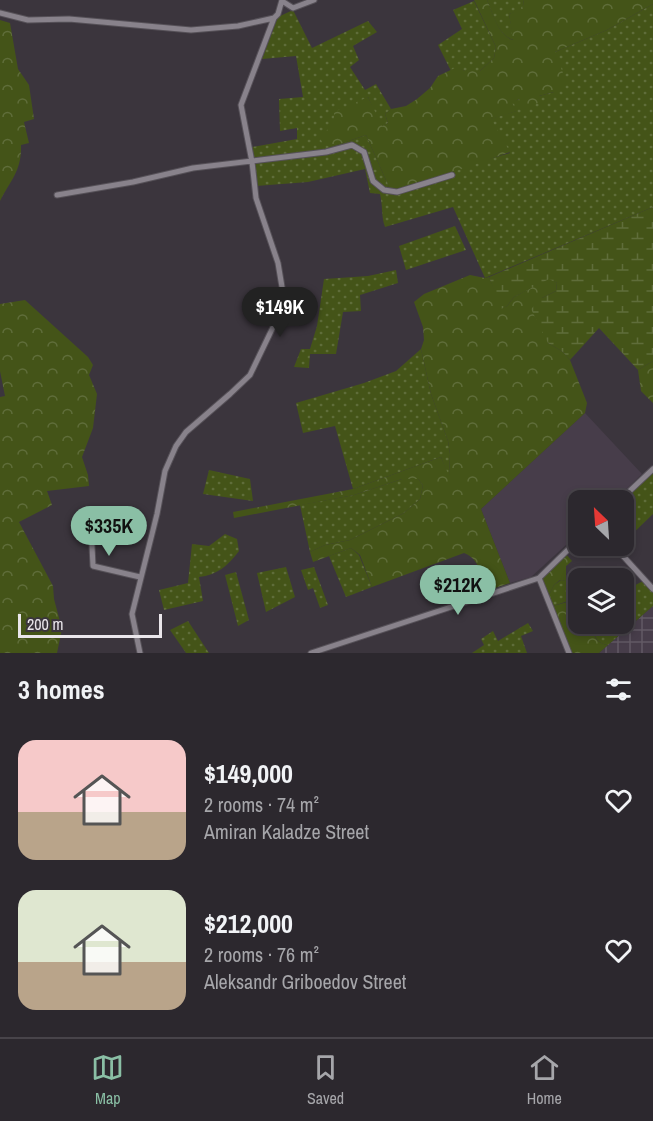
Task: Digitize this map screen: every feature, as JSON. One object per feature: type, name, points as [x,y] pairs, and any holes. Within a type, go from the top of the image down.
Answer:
[{"type":"street","points":[[140,653],[132,614],[157,514],[165,471],[176,446],[186,432],[250,375],[275,323],[281,304],[282,287],[278,263],[256,198],[241,105],[282,0],[293,8]]},
{"type":"street","points":[[0,13],[28,20],[69,19],[191,30],[237,26],[276,16],[314,0]]},
{"type":"street","points":[[57,195],[133,182],[193,168],[326,152],[351,145],[364,152],[372,181],[384,190],[397,192],[452,175]]},
{"type":"street","points":[[631,490],[653,469]]},
{"type":"street","points":[[91,526],[93,566],[140,577]]},
{"type":"street","points":[[311,653],[539,578],[568,550]]},
{"type":"street","points":[[623,556],[653,589]]},
{"type":"street","points":[[539,578],[569,653]]},
{"type":"shaded area","points":[[585,413],[642,474],[625,490],[568,490],[568,543],[531,577],[510,583],[481,509]]},
{"type":"shaded area","points":[[653,606],[653,653],[599,653],[621,634],[634,634],[634,623]]},
{"type":"green space","points":[[474,0],[487,0],[500,29],[513,40],[509,14],[519,10],[524,4],[523,0],[653,0],[653,4],[607,30],[555,52],[566,81],[554,92],[539,96],[538,103],[526,110],[519,99],[512,103],[517,111],[491,119],[510,152],[402,190],[389,187],[366,135],[331,147],[323,144],[319,136],[331,126],[334,112],[368,97],[382,126],[388,123],[385,114],[391,109],[406,106],[417,99],[430,88],[438,76],[457,67],[465,71],[480,71],[494,58],[496,47]]},
{"type":"green space","points":[[487,0],[523,0],[524,4],[519,11],[509,14],[514,40],[508,38],[500,29]]},
{"type":"green space","points":[[474,1],[496,47],[494,58],[480,71],[465,71],[457,68],[451,71],[438,45],[462,29],[453,10]]},
{"type":"green space","points":[[653,4],[653,207],[485,278],[453,207],[385,227],[380,194],[370,193],[365,169],[308,182],[256,186],[252,147],[297,139],[297,128],[280,131],[279,99],[303,97],[296,56],[262,59],[278,17],[293,10],[312,48],[368,21],[377,32],[353,46],[359,60],[350,67],[365,90],[376,84],[391,109],[385,114],[388,123],[381,127],[368,97],[335,120],[329,130],[320,137],[331,147],[366,135],[389,187],[510,153],[490,119],[516,111],[511,102],[520,99],[526,109],[539,96],[554,92],[555,52],[607,30]]},
{"type":"green space","points":[[0,20],[10,23],[18,69],[29,85],[34,119],[24,122],[29,143],[21,145],[18,168],[0,201]]},
{"type":"green space","points":[[653,207],[653,361],[638,370],[599,328],[570,360],[563,352],[548,343],[531,309],[542,298],[556,291],[557,283],[549,279],[514,297],[507,306],[501,309],[489,277]]},
{"type":"green space","points":[[455,226],[466,250],[406,270],[399,246]]},
{"type":"green space","points":[[396,270],[398,283],[360,295],[361,311],[343,312],[336,354],[310,354],[309,368],[294,367],[301,349],[310,349],[317,326],[324,279],[368,276]]},
{"type":"green space","points":[[470,275],[489,277],[502,308],[507,306],[514,297],[549,278],[557,283],[556,291],[542,298],[548,343],[563,352],[570,360],[587,403],[585,413],[481,509],[510,583],[486,591],[477,564],[464,553],[372,587],[360,555],[351,548],[313,562],[310,552],[325,545],[350,540],[404,513],[420,499],[423,485],[418,479],[402,479],[354,495],[234,518],[233,512],[353,489],[441,457],[449,476],[448,441],[431,394],[421,349],[424,340],[423,327],[414,302],[424,294]]},
{"type":"green space","points":[[25,300],[88,357],[93,365],[89,375],[97,394],[93,428],[82,457],[89,486],[47,491],[52,505],[19,522],[53,586],[62,629],[57,653],[0,653],[0,397],[5,396],[0,371],[0,304]]},
{"type":"green space","points":[[421,349],[431,394],[448,441],[449,478],[441,457],[353,489],[335,426],[303,433],[296,403],[396,371]]},
{"type":"green space","points":[[653,361],[653,403],[641,391],[638,370]]},
{"type":"green space","points":[[209,470],[250,479],[253,501],[203,494]]},
{"type":"green space","points":[[653,473],[653,514],[634,532],[634,491]]},
{"type":"green space","points":[[402,479],[418,479],[423,485],[420,499],[404,513],[350,540],[325,545],[310,552],[300,505],[354,495]]},
{"type":"green space","points":[[225,534],[237,539],[239,551],[222,569],[199,577],[203,601],[164,610],[159,590],[188,583],[192,544],[209,546]]},
{"type":"green space","points":[[351,548],[359,555],[372,587],[346,597],[329,556]]},
{"type":"green space","points":[[566,554],[572,561],[566,566],[566,581],[560,580],[554,585],[548,597],[541,578]]},
{"type":"green space","points":[[286,567],[295,597],[266,612],[257,573]]},
{"type":"green space","points":[[314,567],[328,605],[320,608],[313,588],[308,590],[301,570]]},
{"type":"green space","points":[[236,572],[249,620],[238,626],[225,575]]},
{"type":"green space","points":[[561,580],[568,583],[568,601],[553,606],[548,597],[554,585]]},
{"type":"green space","points":[[643,581],[653,592],[653,606],[634,622],[634,586]]},
{"type":"green space","points":[[568,602],[568,634],[594,634],[598,640],[608,645],[599,653],[572,653],[553,606]]},
{"type":"green space","points":[[188,621],[209,653],[186,653],[170,630]]},
{"type":"green space","points":[[528,623],[533,631],[521,636],[527,653],[472,653],[484,645],[481,639],[493,631],[498,641]]},
{"type":"green space","points":[[595,634],[621,634],[608,645],[596,638]]}]
